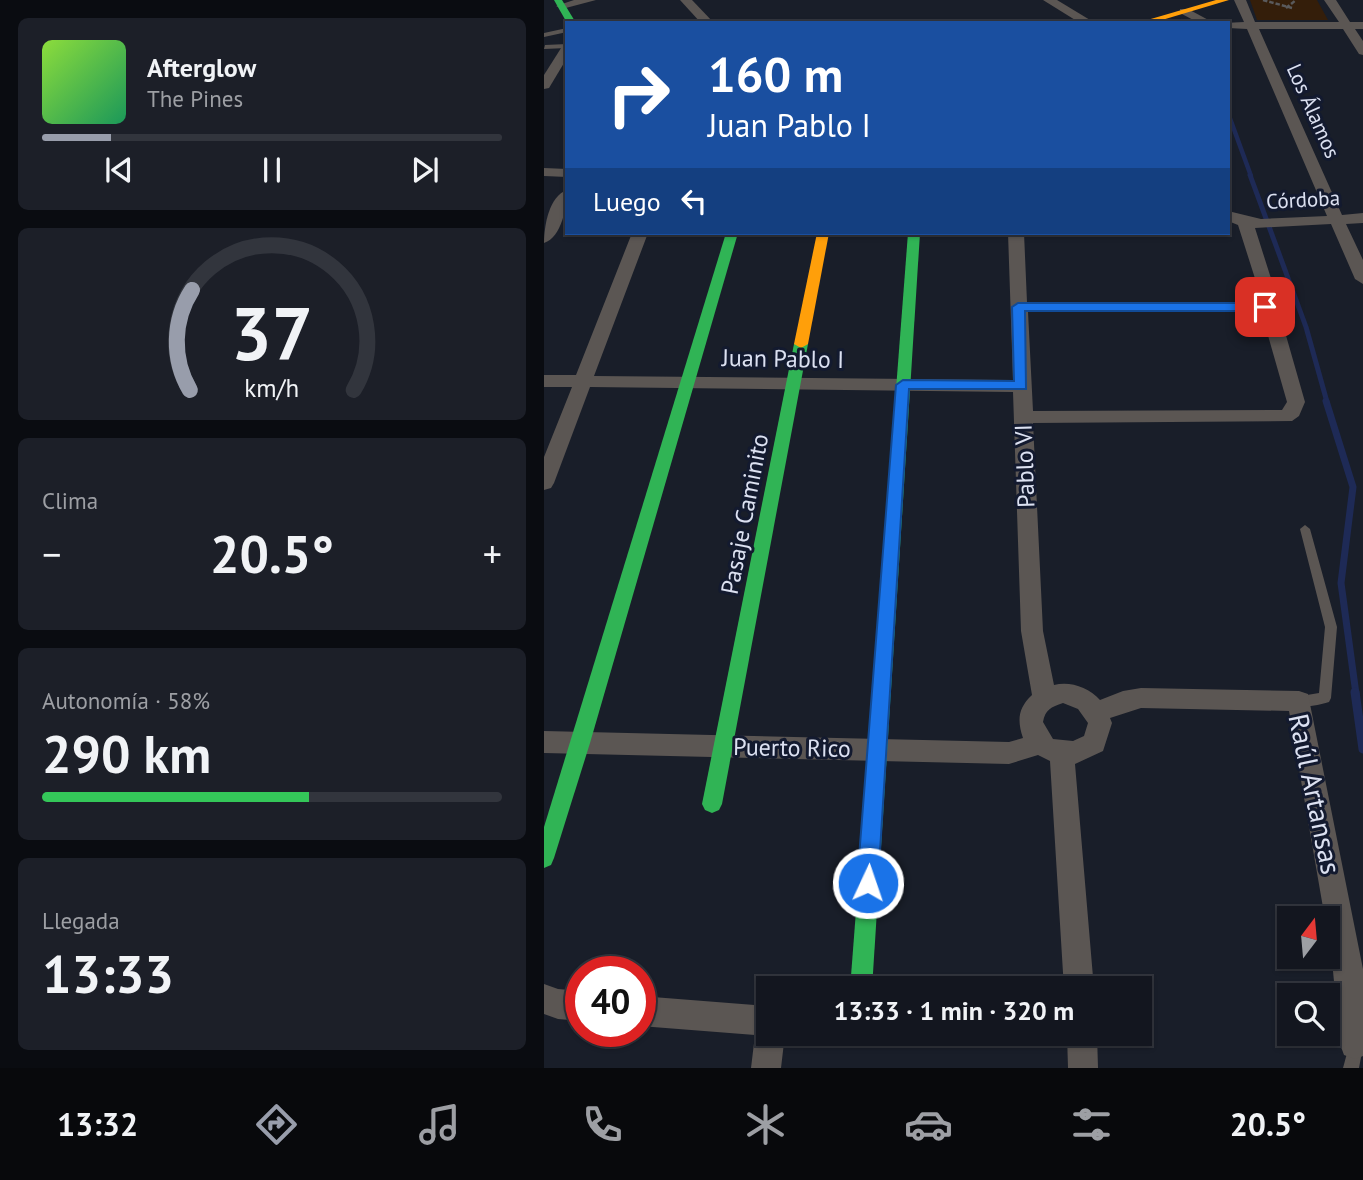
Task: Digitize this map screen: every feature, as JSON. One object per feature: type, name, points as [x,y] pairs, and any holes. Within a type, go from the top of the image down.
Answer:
[{"type":"street","points":[[571,21],[560,3],[590,0]]},
{"type":"street","points":[[686,0],[706,21]]},
{"type":"street","points":[[1049,0],[1086,21]]},
{"type":"street","points":[[1148,21],[1225,0]]},
{"type":"street","name":"Los Álamos","points":[[1240,0],[1363,279]]},
{"type":"street","points":[[1330,0],[1363,51]]},
{"type":"street","points":[[1184,11],[1204,21]]},
{"type":"street","points":[[1230,25],[1363,26]]},
{"type":"street","points":[[544,50],[565,50]]},
{"type":"street","points":[[544,85],[565,50]]},
{"type":"street","points":[[544,173],[565,173]]},
{"type":"street","points":[[544,238],[565,198]]},
{"type":"street","points":[[1024,417],[1285,416],[1292,412],[1296,402],[1274,326],[1265,307],[1267,291],[1260,224],[1230,216]]},
{"type":"street","name":"Córdoba","points":[[1260,224],[1363,218]]},
{"type":"street","points":[[544,483],[639,235]]},
{"type":"street","points":[[544,858],[581,743],[731,235]]},
{"type":"street","name":"Pasaje Caminito","points":[[712,804],[823,235]]},
{"type":"street","points":[[862,976],[914,235]]},
{"type":"street","name":"Pablo VI","points":[[1016,235],[1032,631],[1044,697]]},
{"type":"street","points":[[1018,307],[1265,307]]},
{"type":"street","name":"Juan Pablo I","points":[[544,382],[1021,386]]},
{"type":"street","points":[[1073,694],[1097,712],[1099,733],[1094,743],[1074,754],[1051,749],[1032,735],[1030,714],[1044,697],[1073,694]]},
{"type":"street","name":"Raúl Artansas","points":[[1097,712],[1123,701],[1141,698],[1299,701],[1350,978],[1353,1056]]},
{"type":"street","name":"Puerto Rico","points":[[544,742],[1009,753],[1051,749]]},
{"type":"street","points":[[1051,749],[1077,976]]},
{"type":"street","points":[[544,999],[565,1005]]},
{"type":"street","points":[[656,1012],[756,1020]]},
{"type":"street","points":[[766,1068],[769,1046]]},
{"type":"street","points":[[1082,1046],[1083,1068]]},
{"type":"lane","points":[[544,35],[565,30]]},
{"type":"lane","points":[[1299,701],[1325,698],[1331,627],[1305,528]]},
{"type":"shaded area","points":[[1250,0],[1317,0],[1328,20],[1257,20]]},
{"type":"waterway","points":[[1230,118],[1251,176]]},
{"type":"waterway","points":[[1250,175],[1306,327],[1327,402]]},
{"type":"waterway","points":[[1326,401],[1353,487],[1341,583],[1356,694]]},
{"type":"waterway","points":[[1355,692],[1363,749]]},
{"type":"traffic: fast","points":[[558,0],[571,21]]},
{"type":"traffic: fast","points":[[544,858],[581,743],[731,235]]},
{"type":"traffic: fast","points":[[862,976],[914,235]]},
{"type":"traffic: fast","points":[[712,804],[801,344]]},
{"type":"traffic: slow","points":[[1148,21],[1225,0]]},
{"type":"traffic: slow","points":[[801,344],[823,235]]},
{"type":"route","points":[[868,883],[903,385],[1021,386],[1018,307],[1265,307]]}]
